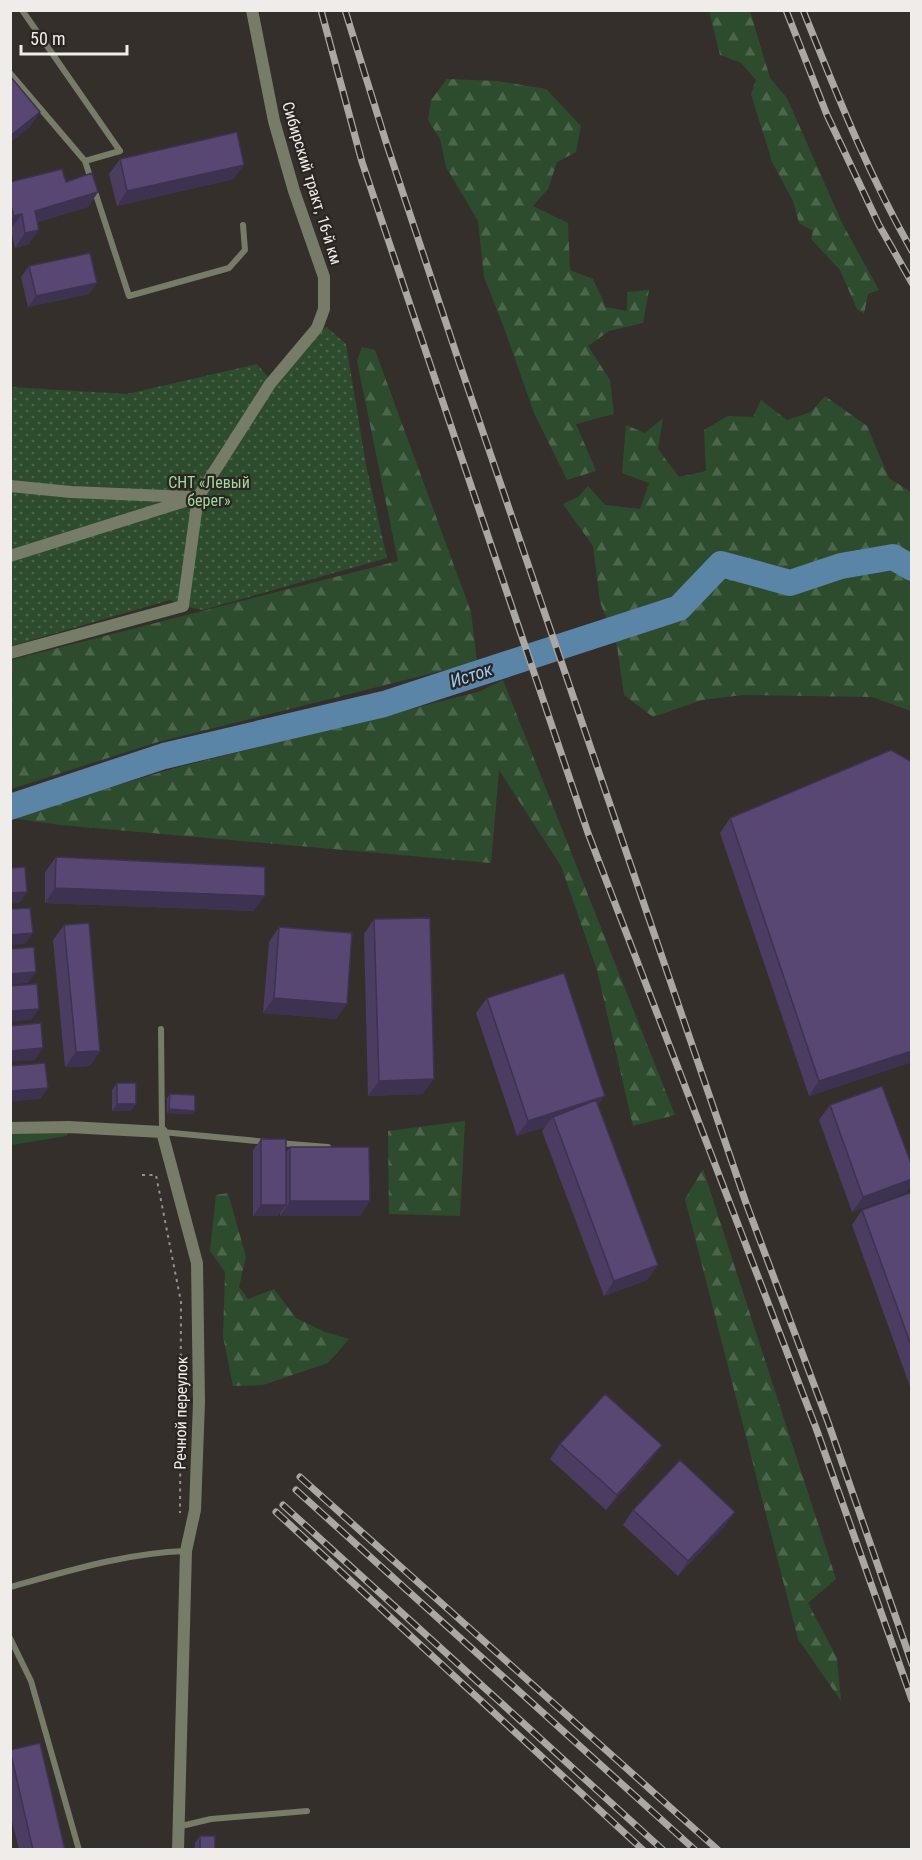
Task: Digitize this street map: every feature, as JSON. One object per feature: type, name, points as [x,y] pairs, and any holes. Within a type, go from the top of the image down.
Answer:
[{"type":"street","name":"Сибирский тракт, 16-й км","points":[[198,497],[270,384],[317,328],[324,309],[324,277],[294,191],[274,122],[252,10]]},
{"type":"street","points":[[10,486],[71,492],[198,497]]},
{"type":"street","points":[[10,556],[198,497]]},
{"type":"street","points":[[10,653],[183,606],[198,497]]},
{"type":"street","points":[[10,1128],[69,1127],[162,1132]]},
{"type":"street","name":"Речной переулок","points":[[162,1132],[197,1263],[199,1402],[195,1510],[186,1551],[178,1850]]},
{"type":"lane","points":[[22,10],[120,151],[85,161]]},
{"type":"lane","points":[[10,73],[85,161],[129,296],[229,268],[246,250],[243,225]]},
{"type":"lane","points":[[161,1029],[162,1132],[328,1147]]},
{"type":"lane","points":[[10,1587],[106,1561],[186,1551]]},
{"type":"lane","points":[[10,1638],[31,1681],[79,1850]]},
{"type":"lane","points":[[177,1827],[211,1820],[307,1810]]},
{"type":"path","points":[[142,1175],[156,1175],[181,1302],[180,1516]]},
{"type":"green space","points":[[709,11],[750,11],[770,78],[787,98],[842,223],[879,290],[868,294],[864,314],[857,309],[840,270],[811,239],[813,231],[799,223],[793,201],[772,162],[751,94],[756,80],[741,63],[720,55]]},
{"type":"green space","points":[[447,79],[497,81],[546,89],[581,126],[576,152],[557,162],[548,189],[533,206],[568,223],[570,270],[593,279],[606,307],[627,311],[627,292],[649,290],[643,323],[609,331],[588,346],[610,380],[614,414],[576,424],[596,471],[567,480],[534,413],[484,277],[478,221],[446,167],[440,139],[428,120],[431,100]]},
{"type":"green space","name":"СНТ «Левый берег»","points":[[326,327],[346,344],[366,465],[387,558],[203,610],[183,606],[170,600],[11,646],[10,387],[127,394],[257,364],[275,386]]},
{"type":"green space","points":[[362,347],[375,350],[471,612],[477,662],[158,742],[11,789],[11,660],[398,561],[357,361]]},
{"type":"green space","points":[[825,396],[867,426],[889,478],[911,492],[911,711],[872,697],[743,695],[702,700],[653,717],[624,695],[617,646],[600,602],[593,546],[563,504],[578,497],[588,486],[605,505],[640,509],[649,483],[622,473],[626,425],[645,433],[663,418],[658,449],[679,477],[706,471],[704,430],[728,416],[753,417],[761,400],[787,420],[811,412]]},
{"type":"green space","points":[[503,680],[675,1115],[633,1126],[597,970],[561,866],[499,770],[491,863],[60,825],[11,818],[175,768],[478,692]]},
{"type":"green space","points":[[465,1121],[460,1216],[389,1214],[388,1131]]},
{"type":"green space","points":[[69,1127],[67,1136],[11,1145],[11,1128]]},
{"type":"green space","points":[[703,1169],[836,1579],[808,1603],[837,1658],[841,1701],[798,1639],[685,1199]]},
{"type":"green space","points":[[228,1193],[246,1257],[239,1287],[248,1299],[274,1289],[296,1318],[325,1332],[349,1339],[328,1363],[263,1385],[233,1386],[223,1336],[225,1272],[210,1251],[216,1195]]},
{"type":"building","points":[[10,76],[40,112],[10,136]]},
{"type":"building","points":[[237,132],[244,165],[127,191],[120,159]]},
{"type":"building","points":[[62,169],[66,182],[92,173],[98,192],[35,211],[39,230],[25,233],[22,214],[14,216],[10,203],[10,182]]},
{"type":"building","points":[[90,253],[97,283],[36,296],[29,266]]},
{"type":"building","points":[[891,750],[912,762],[912,1051],[819,1081],[730,818]]},
{"type":"building","points":[[56,857],[265,867],[265,896],[55,888]]},
{"type":"building","points":[[25,867],[27,892],[10,893],[10,868]]},
{"type":"building","points":[[30,908],[33,933],[10,935],[10,909]]},
{"type":"building","points":[[430,918],[434,1079],[379,1081],[374,919]]},
{"type":"building","points":[[89,923],[100,1051],[76,1052],[64,925]]},
{"type":"building","points":[[279,927],[352,933],[347,1004],[274,998]]},
{"type":"building","points":[[34,947],[36,972],[10,974],[10,949]]},
{"type":"building","points":[[564,973],[605,1096],[528,1121],[487,998]]},
{"type":"building","points":[[37,984],[39,1009],[10,1011],[10,986]]},
{"type":"building","points":[[41,1023],[43,1048],[10,1051],[10,1026]]},
{"type":"building","points":[[45,1063],[48,1088],[10,1091],[10,1066]]},
{"type":"building","points":[[117,1083],[136,1083],[136,1104],[117,1104]]},
{"type":"building","points":[[882,1086],[912,1166],[912,1179],[863,1197],[830,1105]]},
{"type":"building","points":[[170,1094],[195,1095],[195,1111],[169,1109]]},
{"type":"building","points":[[596,1100],[658,1265],[614,1281],[553,1117]]},
{"type":"building","points":[[261,1139],[286,1139],[286,1205],[261,1205]]},
{"type":"building","points":[[290,1147],[369,1147],[370,1201],[290,1201]]},
{"type":"building","points":[[912,1192],[912,1348],[862,1210]]},
{"type":"building","points":[[605,1394],[662,1445],[617,1495],[560,1444]]},
{"type":"building","points":[[680,1460],[735,1512],[688,1561],[633,1510]]},
{"type":"building","points":[[40,1743],[65,1850],[33,1850],[10,1750]]},
{"type":"building","points":[[200,1836],[215,1836],[215,1850],[200,1850]]},
{"type":"waterway","name":"Исток","points":[[10,807],[164,756],[384,704],[679,608],[721,564],[790,583],[841,566],[893,557],[912,568]]},
{"type":"railway","points":[[321,10],[362,162],[588,833],[816,1428],[912,1700]]},
{"type":"railway","points":[[345,10],[459,362],[746,1203],[828,1422],[912,1664]]},
{"type":"railway","points":[[786,10],[827,115],[879,225],[912,283]]},
{"type":"railway","points":[[803,10],[867,163],[912,251]]},
{"type":"railway","points":[[300,1477],[718,1850]]},
{"type":"railway","points":[[296,1490],[695,1850]]},
{"type":"railway","points":[[283,1505],[663,1850]]},
{"type":"railway","points":[[276,1512],[643,1850]]}]
